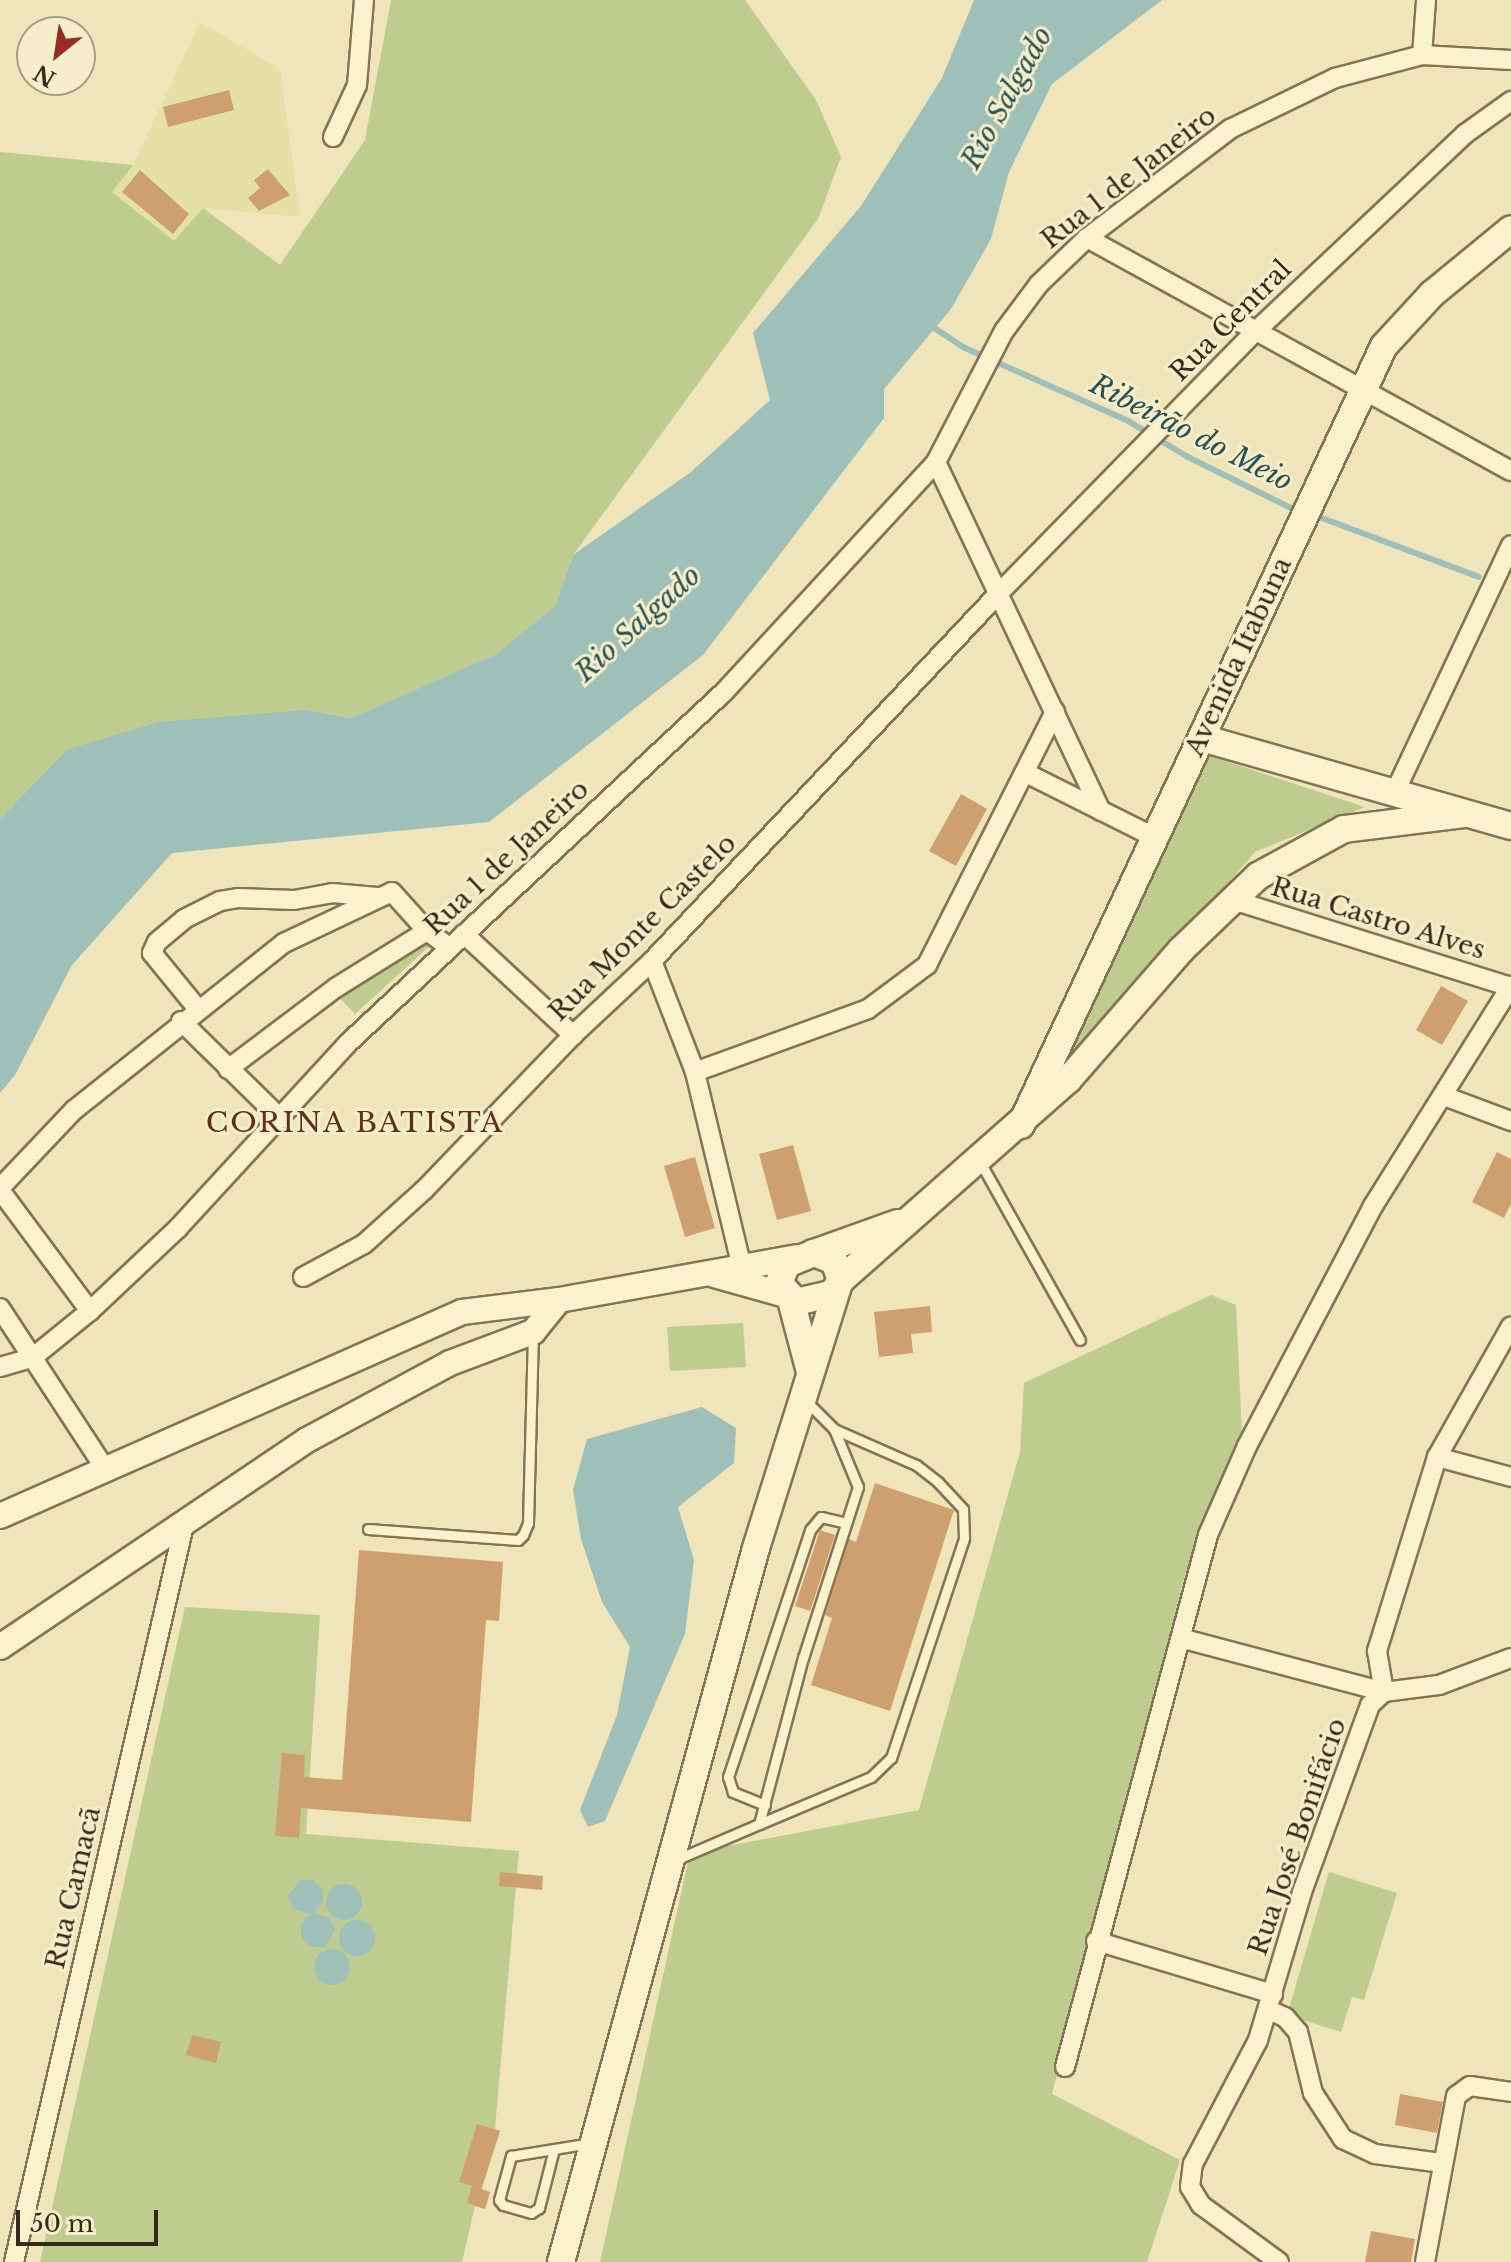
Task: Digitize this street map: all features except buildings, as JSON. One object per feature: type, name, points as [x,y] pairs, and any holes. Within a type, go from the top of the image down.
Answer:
[{"type":"main road","name":"Avenida Itabuna","points":[[1021,1125],[1152,836],[1202,738],[1384,346],[1400,326],[1511,229]]},
{"type":"main road","points":[[1202,738],[1511,826]]},
{"type":"main road","points":[[788,1297],[819,1301],[1021,1125],[1098,1048],[1230,899],[1282,859],[1344,829],[1465,814]]},
{"type":"main road","points":[[810,1372],[780,1277],[806,1255],[912,1217]]},
{"type":"main road","points":[[561,2262],[590,2143],[802,1398],[840,1284],[834,1261],[806,1255]]},
{"type":"street","points":[[333,137],[357,85],[364,0]]},
{"type":"street","points":[[1422,55],[1426,0]]},
{"type":"street","name":"Rua 1 de Janeiro","points":[[32,1358],[90,1311],[281,1119],[347,1044],[724,692],[936,462],[995,346],[1039,284],[1087,238],[1230,129],[1335,78],[1422,55],[1511,60]]},
{"type":"street","name":"Rua Central","points":[[1000,592],[1257,330],[1454,144],[1511,101]]},
{"type":"street","points":[[1087,238],[1365,387],[1511,471]]},
{"type":"street","points":[[936,462],[1101,811]]},
{"type":"street","points":[[1394,794],[1511,545]]},
{"type":"street","name":"Rua Monte Castelo","points":[[303,1277],[351,1253],[389,1223],[573,1035],[652,961],[1000,592]]},
{"type":"street","points":[[695,1072],[868,1009],[927,965],[1055,712]]},
{"type":"street","points":[[1026,773],[1152,836]]},
{"type":"street","points":[[90,1311],[0,1189],[74,1110],[197,1008],[284,943],[377,897],[395,892],[427,931],[449,947]]},
{"type":"street","points":[[197,1008],[152,953],[157,942],[184,919],[220,901],[238,898],[294,900],[332,893],[377,897]]},
{"type":"street","name":"Rua Castro Alves","points":[[1230,899],[1511,987]]},
{"type":"street","points":[[228,1069],[337,987],[427,931]]},
{"type":"street","points":[[464,934],[573,1035]]},
{"type":"street","points":[[652,961],[695,1072],[744,1274],[788,1297]]},
{"type":"street","points":[[1065,2067],[1096,1941],[1184,1639],[1208,1535],[1247,1446],[1373,1206],[1511,987]]},
{"type":"street","points":[[181,1021],[281,1119]]},
{"type":"street","points":[[1444,1096],[1511,1121]]},
{"type":"street","points":[[0,1516],[462,1312],[559,1300],[708,1274],[744,1274],[806,1255]]},
{"type":"street","points":[[0,1647],[307,1440],[407,1384],[533,1332],[559,1300]]},
{"type":"street","points":[[0,1308],[106,1470]]},
{"type":"street","points":[[1384,1692],[1377,1651],[1437,1457],[1511,1326]]},
{"type":"street","points":[[0,1367],[32,1358]]},
{"type":"street","points":[[1437,1457],[1511,1477]]},
{"type":"street","name":"Rua Camacã","points":[[14,2262],[184,1525]]},
{"type":"street","points":[[1184,1639],[1384,1692],[1439,1685],[1511,1658]]},
{"type":"street","name":"Rua José Bonifácio","points":[[1275,2261],[1208,2213],[1190,2187],[1193,2164],[1245,2067],[1271,2002],[1302,1892],[1354,1748],[1370,1705],[1384,1692]]},
{"type":"street","points":[[1096,1941],[1271,2002],[1298,2032],[1313,2093],[1343,2139],[1375,2154],[1442,2163]]},
{"type":"street","points":[[1425,2262],[1456,2096],[1470,2086],[1511,2092]]},
{"type":"lane","points":[[979,1161],[1080,1340]]},
{"type":"lane","points":[[368,1529],[518,1540],[523,1535],[528,1523],[533,1332]]},
{"type":"lane","points":[[672,1861],[871,1777],[891,1758],[964,1538],[963,1509],[938,1482],[916,1465],[834,1429],[802,1398]]},
{"type":"lane","points":[[759,1824],[858,1487],[834,1429]]},
{"type":"lane","points":[[765,1805],[733,1792],[728,1777],[810,1530],[821,1517],[846,1523]]},
{"type":"lane","points":[[554,2149],[537,2211],[500,2202],[511,2156],[590,2143]]},
{"type":"shaded area","points":[[200,22],[280,69],[300,217],[203,208],[174,241],[111,191],[133,165]]},
{"type":"green space","points":[[391,0],[745,0],[816,100],[841,157],[818,219],[573,555],[555,606],[496,654],[351,718],[306,710],[0,819],[0,152],[133,165],[112,192],[174,241],[203,208],[280,265],[365,140]]},
{"type":"green space","points":[[1210,756],[1365,807],[1255,852],[1052,1086],[1149,869]]},
{"type":"green space","points":[[425,934],[433,943],[355,1014],[337,995]]},
{"type":"green space","points":[[1211,1295],[1236,1305],[1242,1435],[1185,1574],[1052,2094],[1180,2160],[1147,2262],[600,2262],[690,1853],[919,1810],[1020,1452],[1024,1383]]},
{"type":"green space","points":[[743,1323],[746,1367],[670,1371],[667,1327]]},
{"type":"green space","points":[[185,1607],[320,1615],[306,1834],[519,1851],[495,2129],[500,2131],[482,2189],[490,2192],[485,2209],[475,2206],[462,2262],[40,2262]]},
{"type":"green space","points":[[1329,1872],[1397,1893],[1364,2000],[1352,1997],[1341,2032],[1287,2015]]},
{"type":"water","name":"Rio Salgado","points":[[974,0],[1162,0],[1052,84],[1009,172],[991,239],[951,309],[884,389],[884,418],[703,655],[489,822],[172,853],[72,965],[15,1075],[0,1093],[0,819],[68,749],[159,722],[306,710],[351,718],[496,654],[555,606],[573,555],[691,472],[770,400],[753,333],[861,206],[942,78]]},
{"type":"water","points":[[702,1407],[736,1428],[734,1463],[678,1507],[694,1560],[685,1634],[605,1821],[588,1827],[580,1810],[617,1715],[630,1647],[602,1602],[581,1539],[573,1490],[587,1439]]},
{"type":"water","points":[[300,1880],[313,1880],[323,1889],[323,1902],[314,1913],[330,1918],[335,1930],[325,1947],[311,1947],[301,1937],[301,1923],[310,1914],[293,1909],[288,1896]]},
{"type":"water","points":[[344,1884],[356,1890],[362,1902],[356,1914],[344,1920],[332,1914],[326,1902],[332,1890]]},
{"type":"water","points":[[357,1920],[369,1926],[375,1938],[369,1950],[357,1956],[345,1950],[339,1938],[345,1926]]},
{"type":"water","points":[[332,1949],[344,1955],[350,1967],[344,1979],[332,1985],[320,1979],[314,1967],[320,1955]]},
{"type":"waterway","name":"Ribeirão do Meio","points":[[928,324],[965,348],[1128,421],[1188,457],[1299,512]]},
{"type":"waterway","name":"Ribeirão do Meio","points":[[1314,515],[1479,577]]},
{"type":"district","name":"CORINA BATISTA","points":[[355,1123]]}]
